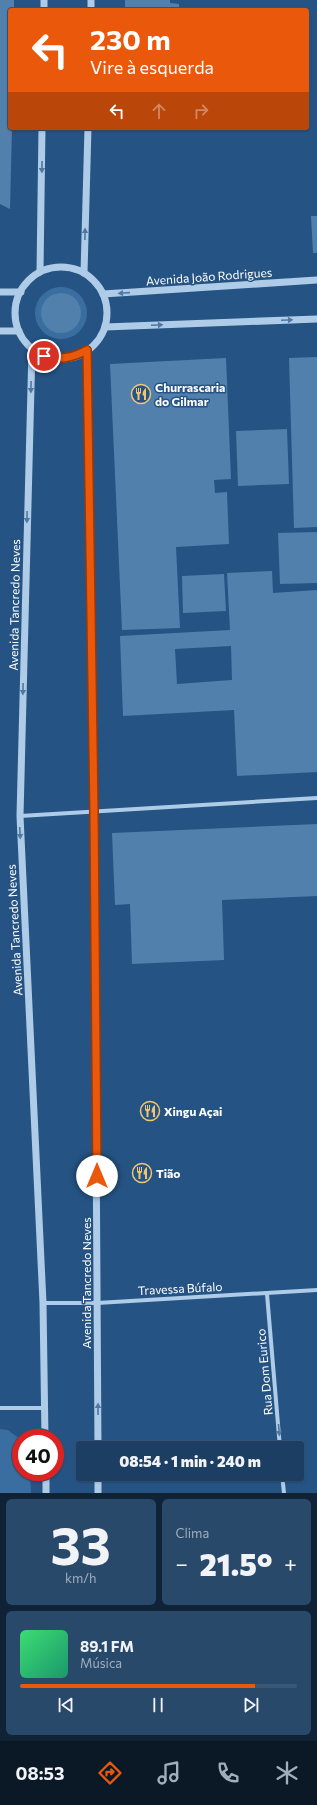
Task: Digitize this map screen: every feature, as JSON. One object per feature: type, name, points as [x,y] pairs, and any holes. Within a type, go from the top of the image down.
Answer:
[{"type":"street","points":[[40,272],[42,130]]},
{"type":"street","points":[[84,274],[88,130]]},
{"type":"street","points":[[55,268],[70,268],[84,274],[95,282],[103,294],[107,310],[104,327],[98,340],[87,350],[74,357],[59,359],[44,356],[24,341],[19,331],[15,309],[21,292],[31,279],[40,272],[55,268]]},
{"type":"street","name":"Avenida João Rodrigues","points":[[103,294],[317,280]]},
{"type":"street","points":[[0,292],[21,292]]},
{"type":"street","points":[[104,327],[317,319]]},
{"type":"street","points":[[0,331],[19,331]]},
{"type":"street","name":"Avenida Tancredo Neves","points":[[32,348],[20,816],[43,1303],[45,1429]]},
{"type":"street","name":"Avenida Tancredo Neves","points":[[87,350],[94,812],[98,1441]]},
{"type":"street","points":[[20,816],[317,798]]},
{"type":"street","name":"Travessa Búfalo","points":[[43,1303],[98,1303],[317,1290]]},
{"type":"street","name":"Rua Dom Eurico","points":[[267,1294],[279,1441]]},
{"type":"street","points":[[0,1408],[45,1408]]},
{"type":"street","points":[[46,1481],[46,1493]]},
{"type":"street","points":[[98,1481],[98,1493]]},
{"type":"street","points":[[283,1481],[284,1493]]},
{"type":"shaded area","points":[[61,287],[71,289],[79,295],[85,303],[87,313],[85,323],[79,331],[71,337],[61,339],[51,337],[43,331],[37,323],[35,313],[37,303],[43,295],[51,289]]},
{"type":"shaded area","points":[[0,1429],[8,1430],[12,1433],[12,1481],[30,1481],[31,1493],[0,1493]]},
{"type":"building","points":[[0,0],[14,0],[14,8],[8,8],[8,130],[12,130],[10,209],[0,204]]},
{"type":"building","points":[[125,0],[170,0],[170,3],[179,4],[179,8],[125,8]]},
{"type":"building","points":[[311,216],[317,216],[317,253],[313,253]]},
{"type":"building","points":[[65,293],[72,296],[78,302],[81,313],[80,321],[72,330],[65,333],[57,333],[50,330],[42,321],[41,309],[44,302],[53,294]]},
{"type":"building","points":[[317,357],[317,527],[294,528],[289,358]]},
{"type":"building","points":[[226,358],[231,479],[214,480],[215,493],[227,492],[229,544],[176,547],[180,628],[122,630],[110,364]]},
{"type":"building","points":[[287,429],[289,484],[238,486],[236,431]]},
{"type":"building","points":[[317,532],[317,583],[280,584],[278,533]]},
{"type":"building","points":[[272,571],[273,593],[317,590],[317,772],[237,776],[234,710],[123,716],[120,636],[230,630],[227,573]],"holes":[[[231,646],[232,680],[177,684],[175,649]]]},
{"type":"building","points":[[224,574],[226,611],[183,613],[182,576]]},
{"type":"building","points":[[317,824],[317,896],[222,900],[224,960],[132,964],[130,904],[115,905],[112,833]]},
{"type":"place","name":"Churrascaria do Gilmar","points":[[141,394]]},
{"type":"place","name":"Xingu Açai","points":[[150,1111]]},
{"type":"place","name":"Tião","points":[[142,1173]]},
{"type":"route","points":[[44,356],[59,359],[74,357],[87,350],[94,812],[97,1176]]}]
